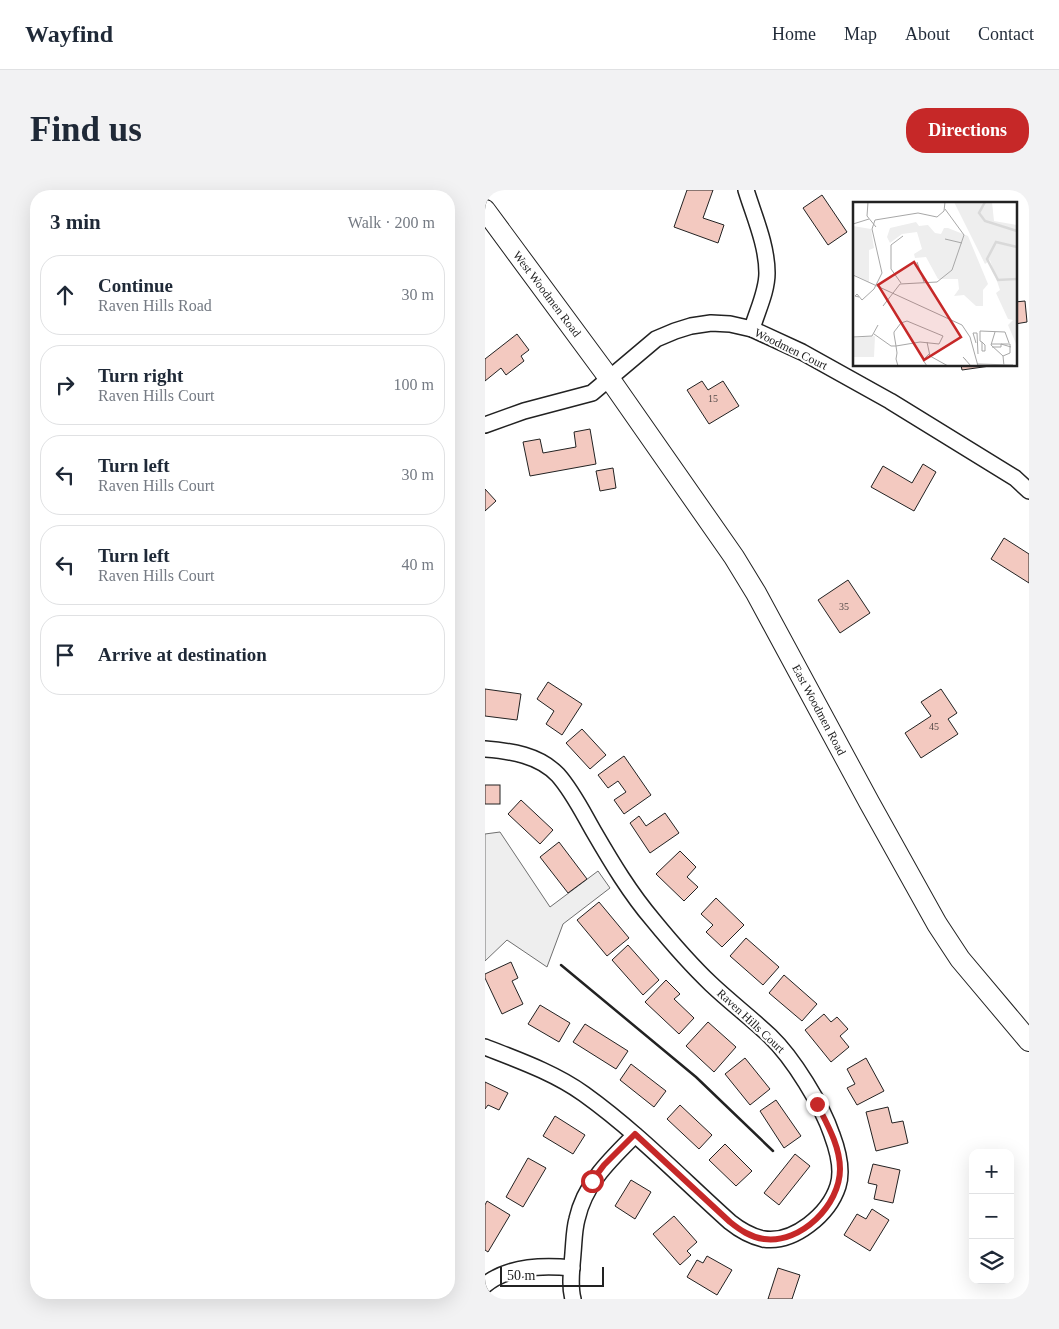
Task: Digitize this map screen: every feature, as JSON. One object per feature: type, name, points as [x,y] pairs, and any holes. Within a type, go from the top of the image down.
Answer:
[{"type":"main road","name":"West Woodmen Road","points":[[485,210],[609,378]]},
{"type":"main road","name":"East Woodmen Road","points":[[609,378],[735,557],[937,924],[960,958],[1029,1041]]},
{"type":"street","points":[[746,190],[763,244],[767,273],[765,286],[751,329]]},
{"type":"street","name":"Woodmen Court","points":[[485,425],[523,411],[592,393],[656,339],[675,331],[711,323],[729,324],[751,329],[802,352],[889,401],[1015,478],[1029,491]]},
{"type":"street","name":"Raven Hills Court","points":[[485,749],[509,751],[527,756],[544,764],[557,775],[571,792],[617,870],[653,920],[690,963],[772,1038],[788,1056],[805,1082],[832,1133],[838,1153],[840,1169],[838,1186],[829,1203],[814,1222],[798,1232],[780,1238],[764,1239],[745,1233],[730,1222],[635,1134],[584,1093],[561,1080],[485,1047]]},
{"type":"street","points":[[573,1299],[572,1268],[576,1221],[581,1202],[592,1181],[604,1165],[635,1134]]},
{"type":"street","points":[[485,1284],[507,1272],[530,1268],[572,1268]]},
{"type":"shaded area","points":[[500,832],[550,907],[598,871],[610,888],[563,924],[547,967],[507,940],[485,961],[485,834]]},
{"type":"building","points":[[687,190],[713,190],[703,218],[724,225],[718,243],[674,227]]},
{"type":"building","points":[[822,195],[847,232],[828,245],[803,208]]},
{"type":"building","points":[[1025,301],[1027,322],[1017,324],[1017,302]]},
{"type":"building","points":[[517,334],[529,350],[521,356],[524,361],[506,375],[501,368],[485,381],[485,359]]},
{"type":"building","points":[[961,366],[990,366],[962,370]]},
{"type":"building","points":[[702,381],[708,390],[723,381],[739,406],[709,424],[687,390]]},
{"type":"building","points":[[590,429],[596,464],[530,476],[523,442],[540,439],[543,453],[576,447],[574,432]]},
{"type":"building","points":[[923,464],[936,472],[914,511],[871,487],[883,466],[912,483]]},
{"type":"building","points":[[613,468],[616,488],[600,491],[596,471]]},
{"type":"building","points":[[485,489],[496,501],[485,511]]},
{"type":"building","points":[[1004,538],[1029,554],[1029,583],[991,559]]},
{"type":"building","points":[[848,580],[870,613],[840,633],[818,600]]},
{"type":"building","points":[[548,682],[582,704],[562,735],[546,724],[554,711],[537,699]]},
{"type":"building","points":[[485,689],[521,694],[517,720],[485,716]]},
{"type":"building","points":[[941,689],[957,713],[948,719],[958,734],[921,758],[905,733],[931,716],[921,702]]},
{"type":"building","points":[[582,729],[606,755],[590,769],[566,743]]},
{"type":"building","points":[[624,756],[651,795],[624,814],[614,800],[626,792],[618,781],[608,788],[598,775]]},
{"type":"building","points":[[485,785],[500,785],[500,804],[485,804]]},
{"type":"building","points":[[521,800],[553,830],[540,844],[508,814]]},
{"type":"building","points":[[665,813],[679,833],[650,853],[630,823],[639,816],[646,826]]},
{"type":"building","points":[[559,842],[587,879],[568,893],[540,857]]},
{"type":"building","points":[[680,851],[696,867],[687,877],[698,887],[684,901],[656,874]]},
{"type":"building","points":[[716,898],[744,925],[722,947],[706,932],[713,925],[701,914]]},
{"type":"building","points":[[599,902],[629,938],[607,956],[577,920]]},
{"type":"building","points":[[746,938],[779,967],[763,985],[730,956]]},
{"type":"building","points":[[628,945],[659,980],[643,995],[612,960]]},
{"type":"building","points":[[511,962],[518,978],[512,981],[523,1004],[502,1014],[485,978],[485,974]]},
{"type":"building","points":[[784,975],[817,1004],[802,1021],[769,993]]},
{"type":"building","points":[[666,980],[680,994],[674,999],[694,1018],[679,1034],[645,1002]]},
{"type":"building","points":[[540,1005],[570,1023],[559,1042],[528,1024]]},
{"type":"building","points":[[824,1014],[831,1022],[837,1017],[848,1029],[840,1036],[849,1047],[831,1062],[805,1030]]},
{"type":"building","points":[[708,1022],[736,1047],[714,1072],[686,1046]]},
{"type":"building","points":[[585,1024],[628,1051],[616,1069],[573,1042]]},
{"type":"building","points":[[745,1058],[770,1089],[750,1105],[725,1074]]},
{"type":"building","points":[[866,1058],[884,1091],[857,1105],[847,1088],[855,1084],[847,1069]]},
{"type":"building","points":[[631,1064],[666,1091],[654,1107],[620,1080]]},
{"type":"building","points":[[485,1082],[508,1093],[499,1110],[488,1105],[485,1109]]},
{"type":"building","points":[[776,1100],[801,1136],[784,1148],[760,1111]]},
{"type":"building","points":[[680,1105],[712,1135],[699,1149],[667,1119]]},
{"type":"building","points":[[888,1107],[892,1123],[903,1121],[908,1143],[876,1151],[866,1112]]},
{"type":"building","points":[[555,1116],[585,1135],[573,1154],[543,1136]]},
{"type":"building","points":[[725,1144],[752,1171],[736,1186],[709,1160]]},
{"type":"building","points":[[795,1154],[810,1166],[779,1205],[764,1193]]},
{"type":"building","points":[[528,1158],[546,1168],[523,1207],[506,1197]]},
{"type":"building","points":[[873,1164],[900,1170],[893,1203],[874,1199],[877,1185],[868,1183]]},
{"type":"building","points":[[631,1180],[651,1192],[635,1219],[615,1206]]},
{"type":"building","points":[[487,1201],[510,1215],[488,1252],[485,1250],[485,1205]]},
{"type":"building","points":[[872,1209],[889,1220],[870,1251],[844,1235],[857,1214],[866,1219]]},
{"type":"building","points":[[674,1216],[697,1242],[687,1251],[691,1255],[680,1265],[653,1234]]},
{"type":"building","points":[[707,1256],[732,1270],[717,1295],[687,1277],[697,1260],[703,1263]]},
{"type":"building","points":[[778,1268],[800,1275],[792,1299],[768,1299]]},
{"type":"wall","points":[[561,965],[696,1077],[773,1151]]},
{"type":"route","points":[[592,1181],[604,1165],[635,1134],[730,1222],[745,1233],[764,1239],[780,1238],[798,1232],[814,1222],[829,1203],[838,1186],[840,1169],[838,1153],[832,1133],[817,1104]]}]
